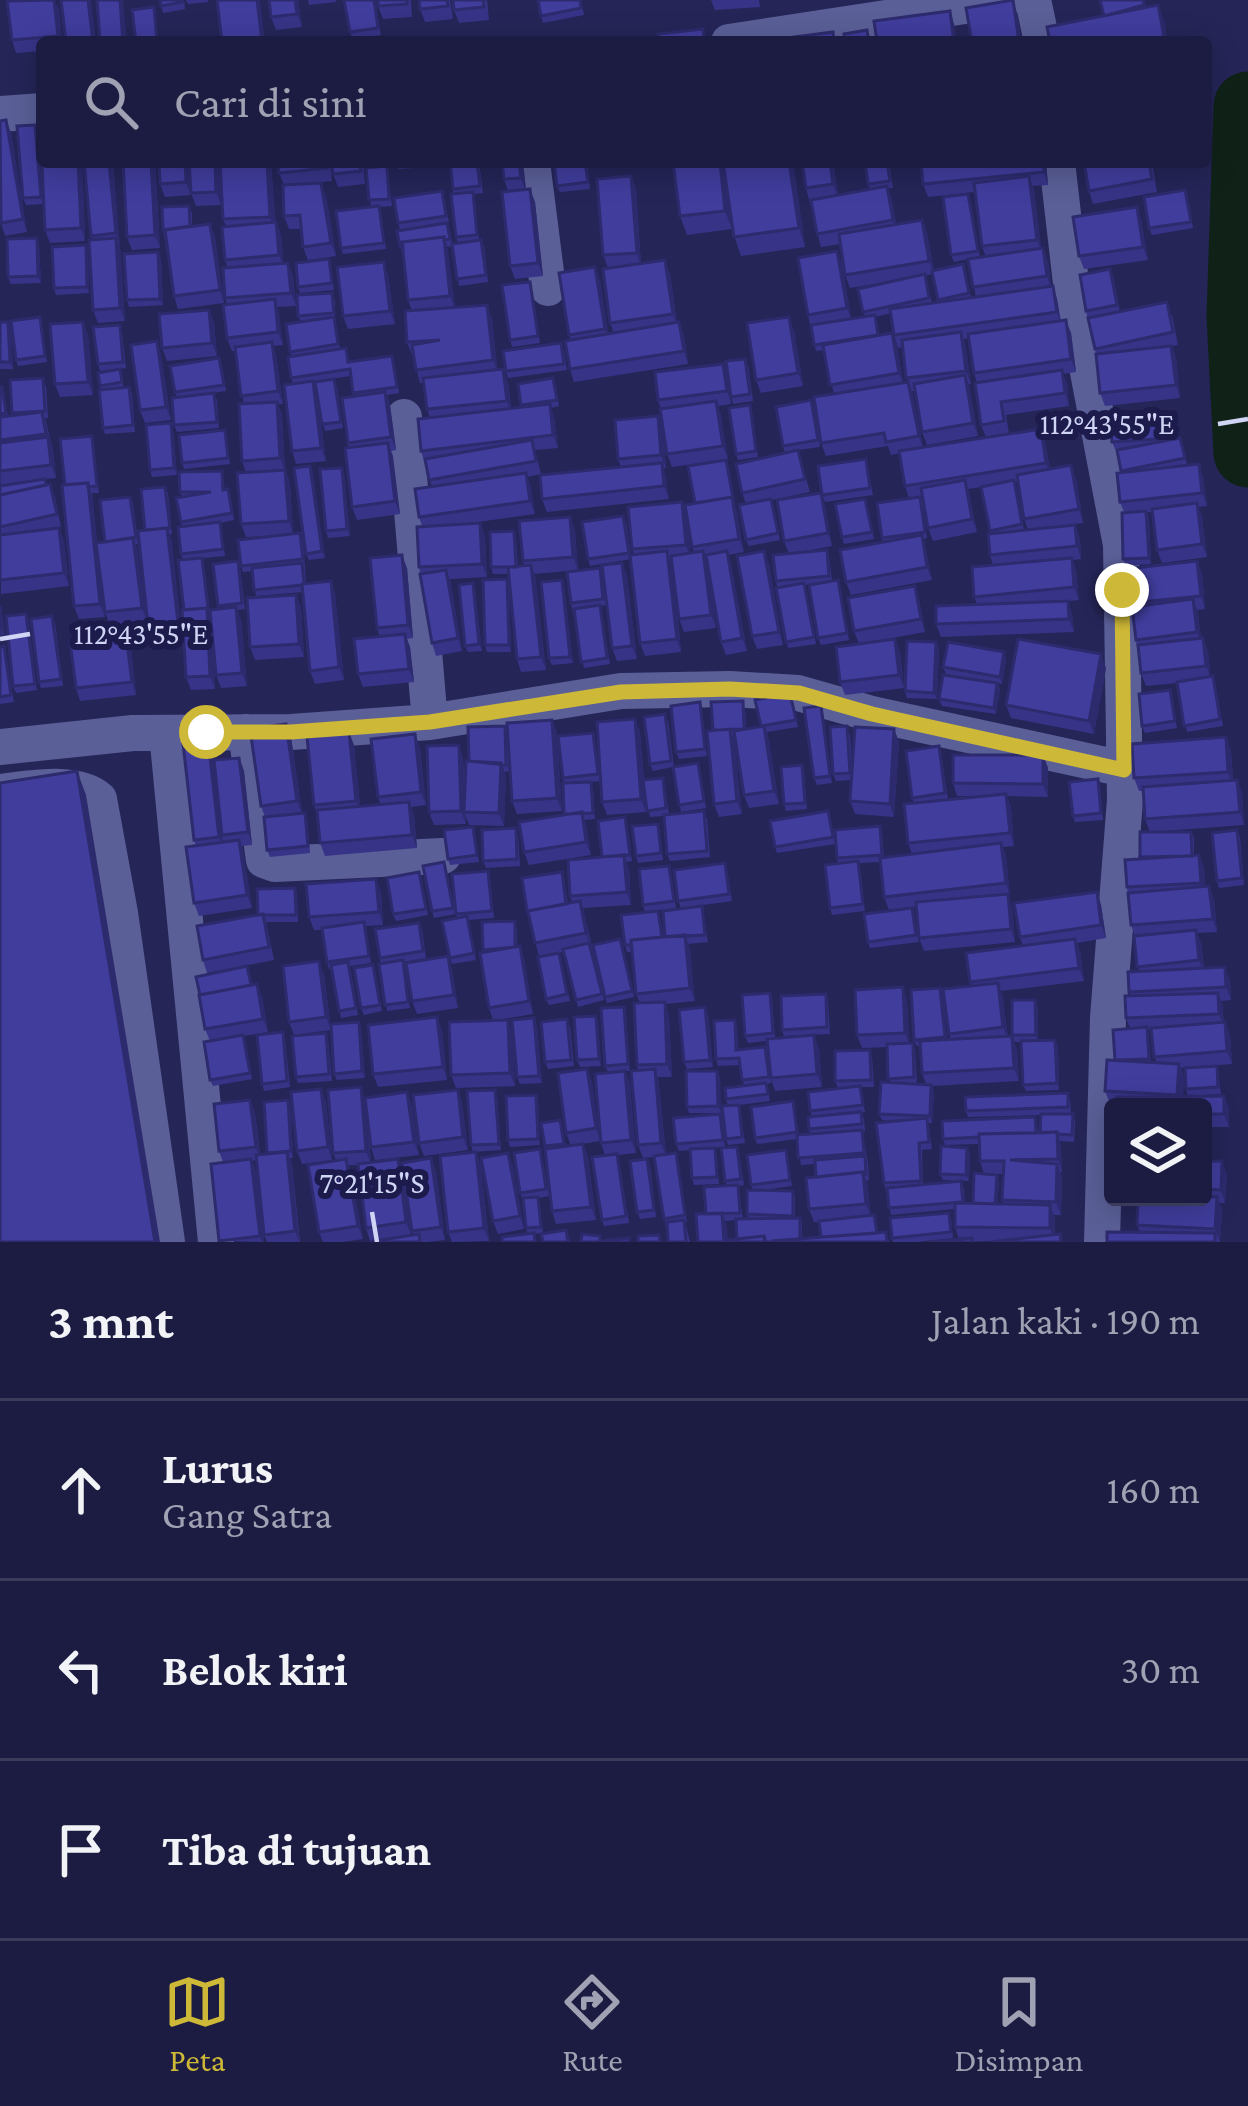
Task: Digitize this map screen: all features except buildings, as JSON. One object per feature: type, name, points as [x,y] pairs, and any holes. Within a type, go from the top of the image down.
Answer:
[{"type":"street","points":[[768,36],[1004,0]]},
{"type":"street","points":[[1033,0],[1041,36]]},
{"type":"street","points":[[0,114],[36,111]]},
{"type":"street","points":[[533,168],[548,288]]},
{"type":"street","points":[[1058,168],[1072,283],[1121,545],[1124,770],[1108,1018],[1102,1242]]},
{"type":"street","points":[[404,417],[430,722]]},
{"type":"street","points":[[0,747],[167,733],[430,722],[621,692],[730,689],[799,693],[872,714],[1124,770]]},
{"type":"street","points":[[246,732],[264,860],[275,864],[442,856]]},
{"type":"street","points":[[167,733],[216,1242]]},
{"type":"street","points":[[0,792],[73,788],[90,791],[99,799],[120,913],[166,1242]]},
{"type":"waterway","points":[[1248,106],[1241,316],[1248,453]]},
{"type":"route","points":[[206,732],[291,732],[430,722],[621,692],[730,689],[799,693],[872,714],[1124,770],[1122,590]]}]
